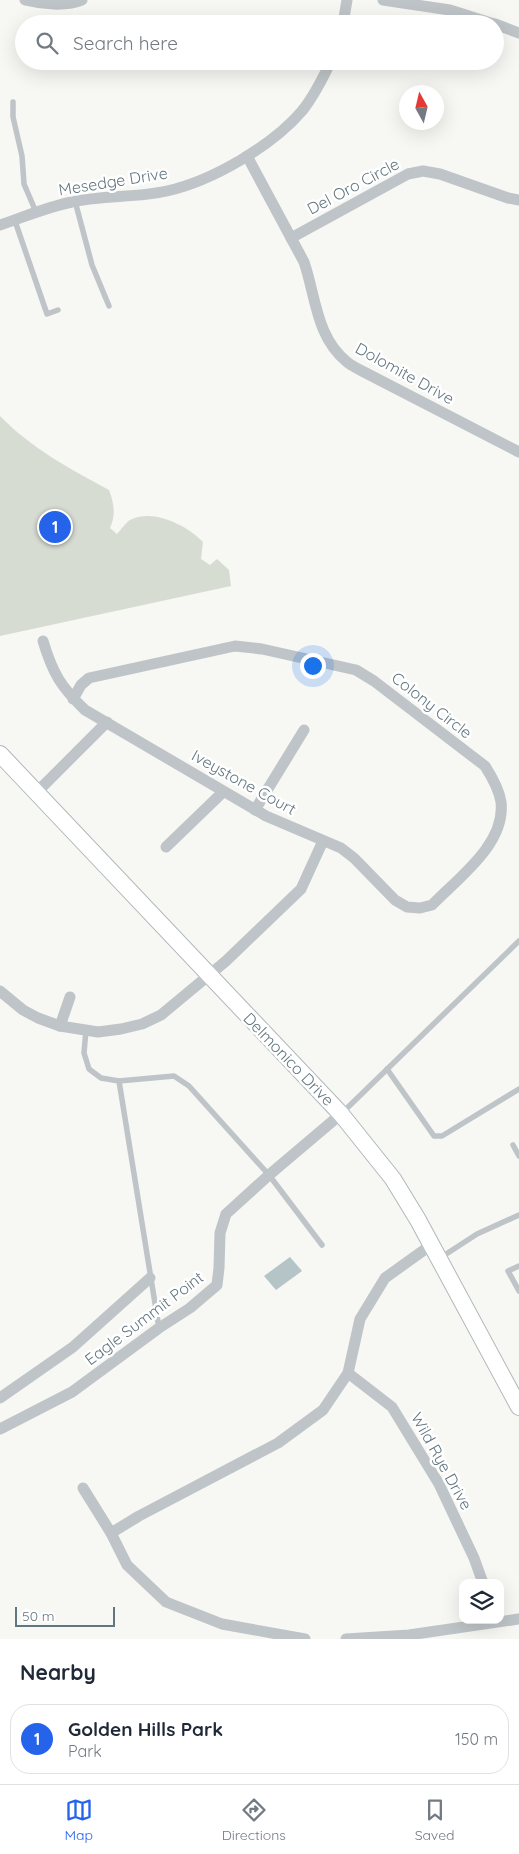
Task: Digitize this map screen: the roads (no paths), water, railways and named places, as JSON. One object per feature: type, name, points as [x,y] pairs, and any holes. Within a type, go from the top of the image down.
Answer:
[{"type":"street","points":[[25,0],[55,4],[82,0]]},
{"type":"street","points":[[344,15],[347,0]]},
{"type":"street","points":[[384,0],[450,10],[466,15]]},
{"type":"street","points":[[504,27],[519,33]]},
{"type":"street","name":"Mesedge Drive","points":[[0,226],[36,212],[75,201],[165,191],[188,185],[247,156],[284,129],[303,110],[326,70]]},
{"type":"street","name":"Dolomite Drive","points":[[247,156],[304,262],[318,318],[325,334],[346,362],[519,452]]},
{"type":"street","name":"Del Oro Circle","points":[[291,238],[408,174],[423,171],[440,174],[508,198],[519,200]]},
{"type":"street","name":"Iveystone Court","points":[[43,641],[54,673],[73,699],[86,710],[255,810],[323,841]]},
{"type":"street","name":"Colony Circle","points":[[73,699],[81,685],[89,678],[235,646],[262,649],[356,670],[374,681],[485,766],[494,781],[501,800],[501,815],[496,832],[486,851],[432,905],[420,908],[407,907],[395,900],[354,858],[341,848],[323,841]]},
{"type":"street","points":[[37,792],[107,722]]},
{"type":"street","points":[[255,810],[304,730]]},
{"type":"street","name":"Delmonico Drive","points":[[0,754],[341,1114],[393,1179],[519,1407]]},
{"type":"street","points":[[166,847],[223,792]]},
{"type":"street","points":[[0,991],[23,1010],[60,1026],[106,1031],[142,1024],[161,1015],[226,961],[301,889],[323,841]]},
{"type":"street","points":[[60,1026],[70,997]]},
{"type":"street","name":"Eagle Summit Point","points":[[0,1429],[72,1392],[159,1328],[190,1308],[217,1285],[220,1233],[226,1214],[341,1114]]},
{"type":"street","points":[[111,1533],[139,1516],[278,1442],[324,1410],[348,1372],[360,1319],[385,1278],[435,1252]]},
{"type":"street","points":[[0,1398],[73,1348],[150,1278]]},
{"type":"street","name":"Wild Rye Drive","points":[[348,1372],[392,1407],[439,1484],[474,1558],[482,1579]]},
{"type":"street","points":[[83,1488],[111,1533],[127,1565],[166,1602],[222,1624],[305,1639]]},
{"type":"street","points":[[504,1620],[519,1619]]},
{"type":"street","points":[[346,1639],[409,1635],[478,1624]]},
{"type":"lane","points":[[13,102],[13,117],[22,156],[24,184],[36,212]]},
{"type":"lane","points":[[75,201],[92,265],[109,306]]},
{"type":"lane","points":[[14,221],[47,314],[58,310]]},
{"type":"lane","points":[[341,1114],[519,942]]},
{"type":"lane","points":[[86,1030],[84,1053],[89,1069],[101,1078],[119,1081],[174,1076],[189,1086],[269,1175],[322,1245]]},
{"type":"lane","points":[[387,1069],[434,1136],[442,1136],[519,1089]]},
{"type":"lane","points":[[119,1081],[159,1328]]},
{"type":"lane","points":[[513,1145],[519,1156]]},
{"type":"lane","points":[[435,1252],[519,1215]]},
{"type":"lane","points":[[519,1266],[508,1272],[519,1292]]},
{"type":"place","name":"Golden Hills Park","points":[[55,527]]}]
